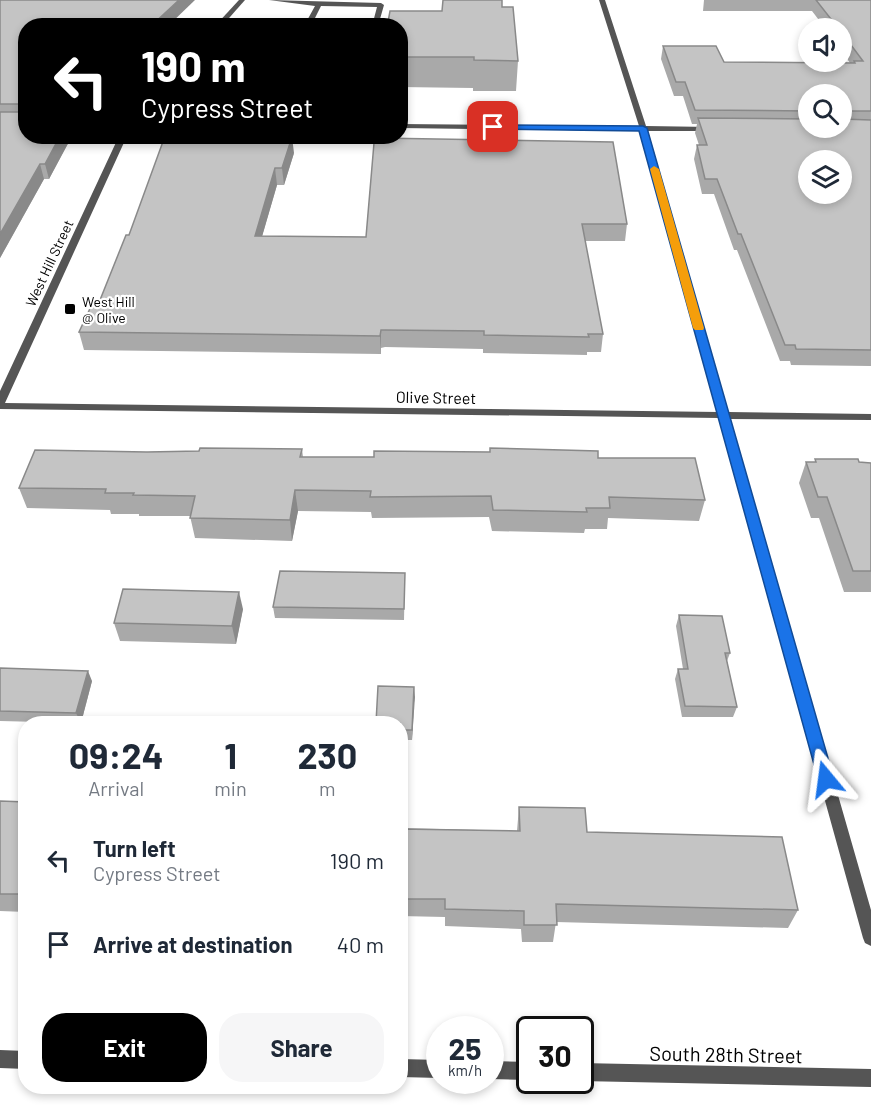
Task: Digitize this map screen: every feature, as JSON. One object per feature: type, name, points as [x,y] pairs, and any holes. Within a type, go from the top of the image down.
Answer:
[{"type":"street","points":[[225,18],[242,0]]},
{"type":"street","points":[[272,0],[319,4],[381,5],[377,18]]},
{"type":"street","points":[[602,0],[643,128],[871,938]]},
{"type":"street","points":[[311,18],[319,4]]},
{"type":"street","points":[[408,126],[721,129]]},
{"type":"street","name":"West Hill Street","points":[[0,404],[119,144]]},
{"type":"street","name":"Olive Street","points":[[0,404],[871,417]]},
{"type":"street","points":[[0,1059],[18,1060]]},
{"type":"street","points":[[408,1068],[426,1069]]},
{"type":"street","name":"South 28th Street","points":[[594,1072],[871,1078]]},
{"type":"building","points":[[0,0],[179,0],[160,18],[18,18],[18,104],[0,104]]},
{"type":"building","points":[[443,0],[502,0],[502,7],[513,7],[518,61],[474,60],[474,57],[408,57],[408,18],[389,18],[390,11],[442,11]]},
{"type":"building","points":[[816,0],[871,0],[871,111],[852,111],[852,84],[798,84],[798,111],[695,110],[685,82],[676,82],[663,46],[716,46],[724,62],[798,63],[798,72],[852,72],[852,63],[863,61],[852,46],[852,18],[830,18]]},
{"type":"building","points":[[0,112],[18,112],[18,144],[56,144],[45,164],[40,164],[0,234]]},
{"type":"building","points":[[698,118],[798,119],[798,138],[852,138],[852,119],[871,120],[871,350],[796,349],[795,345],[785,345],[717,179],[705,179],[697,145],[707,145]]},
{"type":"building","points":[[408,138],[613,142],[627,224],[582,224],[603,334],[588,334],[589,337],[484,335],[484,331],[385,330],[381,330],[380,336],[79,332],[94,300],[100,300],[126,235],[129,235],[162,144],[290,144],[282,168],[275,168],[255,236],[366,237],[374,144],[408,144]]},
{"type":"building","points":[[200,448],[302,449],[300,457],[374,457],[374,451],[490,452],[490,448],[598,451],[598,458],[695,458],[705,500],[609,497],[610,508],[586,508],[587,512],[493,510],[491,496],[370,497],[371,491],[295,490],[290,520],[190,518],[195,496],[105,493],[106,489],[19,488],[35,450],[147,452],[199,451]]},
{"type":"building","points":[[815,459],[858,459],[859,462],[871,463],[871,571],[853,571],[827,497],[818,497],[806,462],[816,462]]},
{"type":"building","points":[[280,571],[405,573],[404,609],[273,607]]},
{"type":"building","points":[[123,589],[239,592],[232,626],[114,623]]},
{"type":"building","points":[[679,615],[722,616],[730,653],[725,653],[737,707],[685,706],[678,669],[688,669]]},
{"type":"building","points":[[0,668],[88,671],[76,713],[0,711]]},
{"type":"building","points":[[378,686],[414,687],[412,730],[408,730],[408,716],[376,716]]},
{"type":"building","points":[[0,801],[18,802],[18,894],[0,894]]},
{"type":"building","points":[[519,807],[585,808],[587,832],[782,837],[798,910],[556,904],[557,925],[524,925],[524,911],[445,909],[445,899],[408,899],[408,829],[520,831]]},
{"type":"slow traffic","points":[[654,169],[699,328]]},
{"type":"place","name":"West Hill @ Olive","points":[[70,309]]},
{"type":"route","points":[[493,127],[643,128],[826,779]]}]
